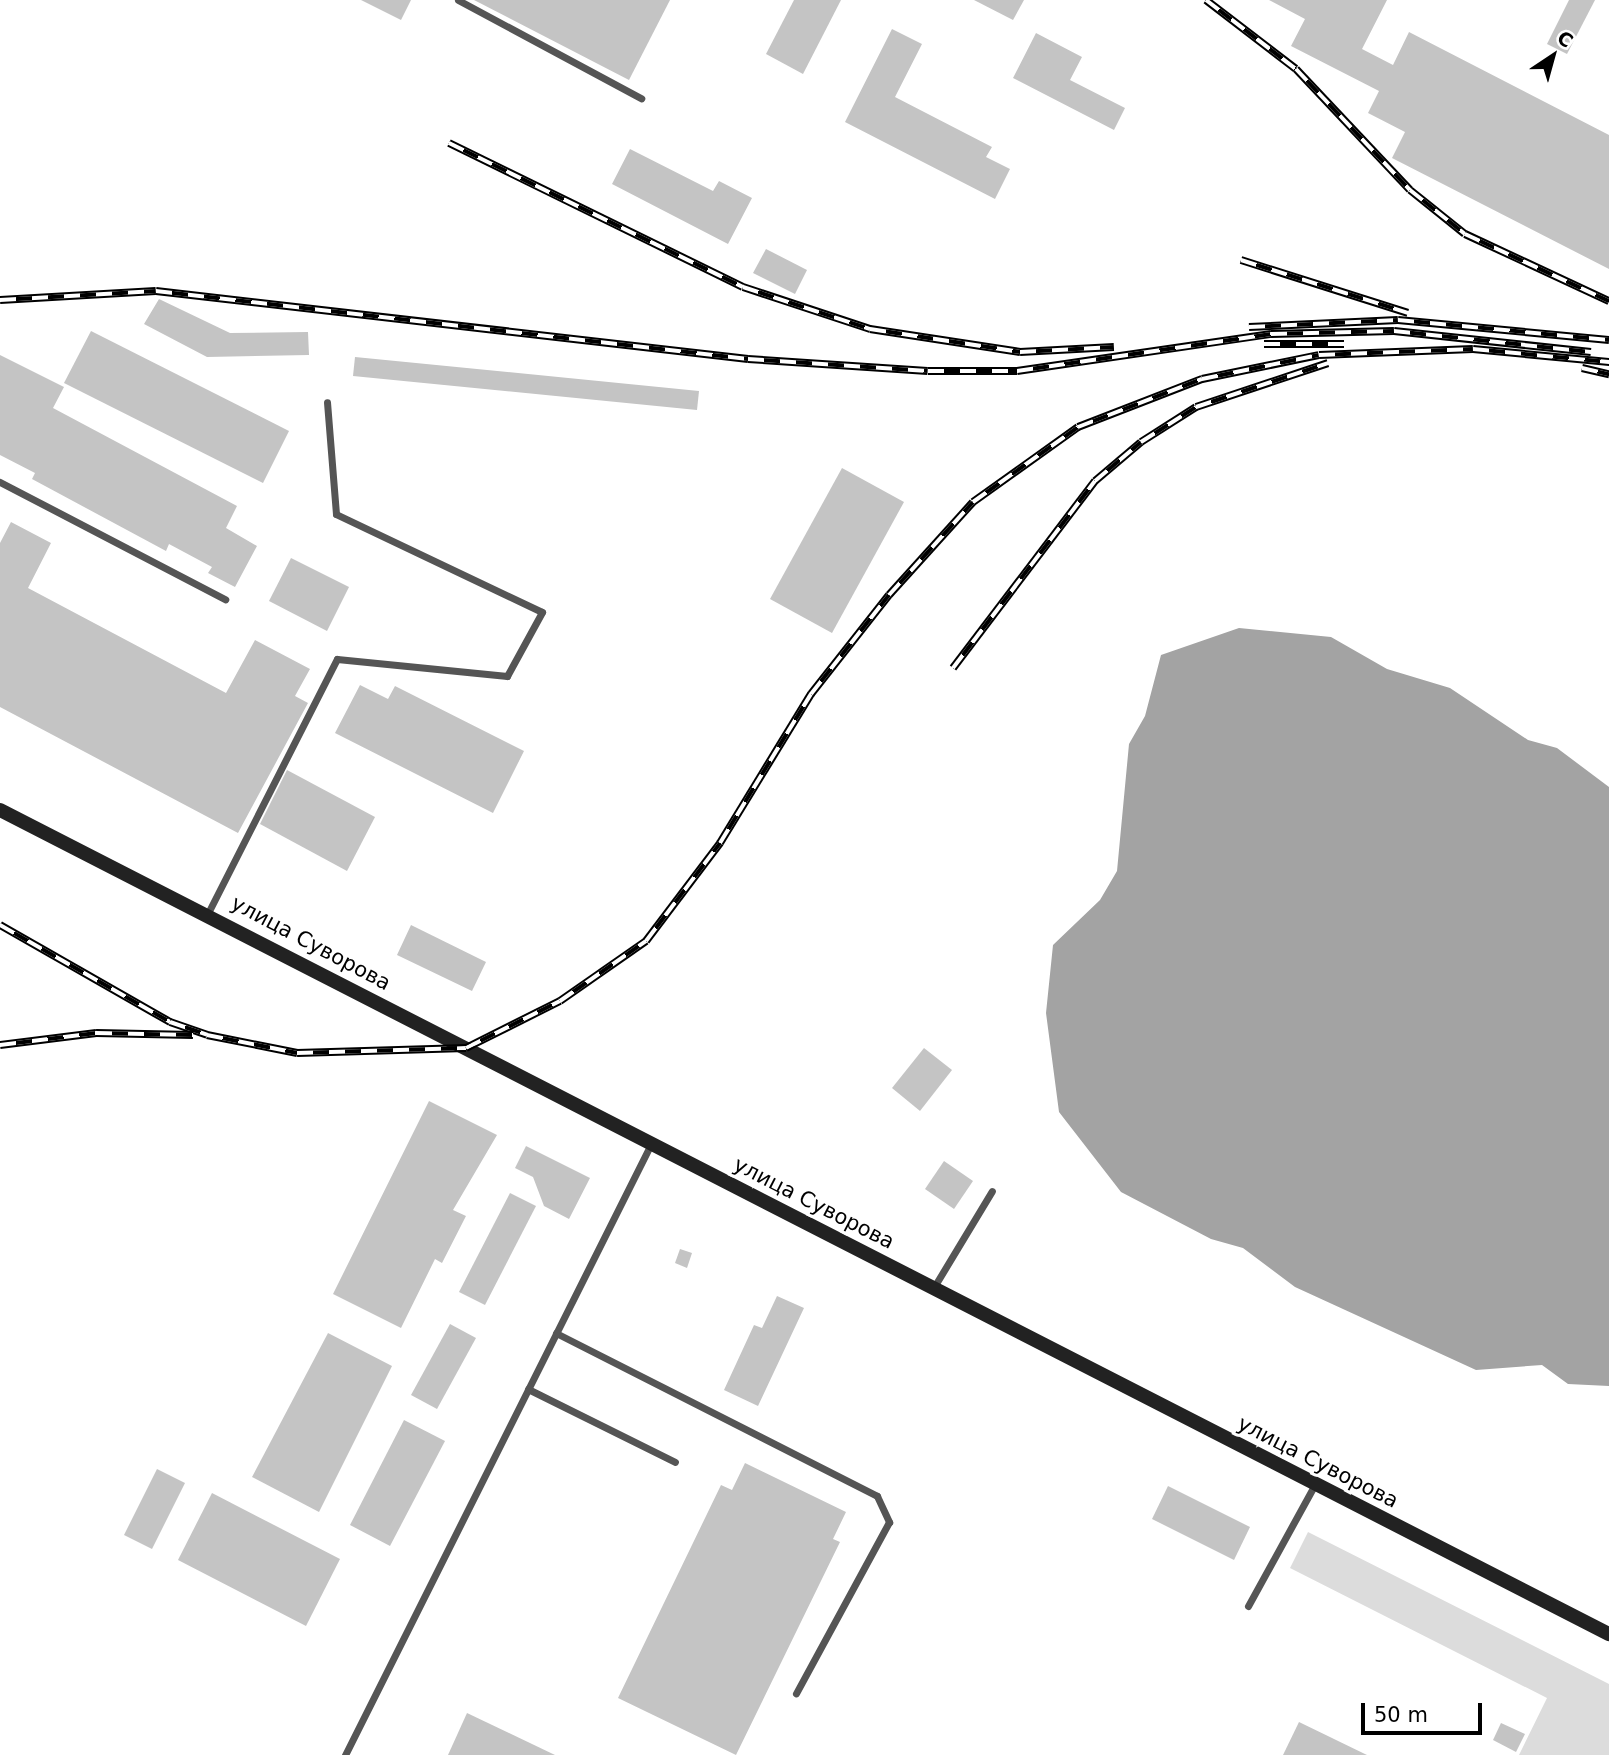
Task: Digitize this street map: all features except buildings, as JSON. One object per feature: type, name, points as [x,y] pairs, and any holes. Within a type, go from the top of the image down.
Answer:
[{"type":"main road","name":"улица Суворова","points":[[0,810],[208,913],[1609,1634]]},
{"type":"lane","points":[[458,0],[641,98]]},
{"type":"lane","points":[[208,913],[337,659],[507,676],[542,612],[336,514],[327,402]]},
{"type":"lane","points":[[0,482],[225,599]]},
{"type":"lane","points":[[345,1755],[652,1143]]},
{"type":"lane","points":[[934,1287],[992,1191]]},
{"type":"lane","points":[[556,1333],[877,1496],[889,1522],[796,1693]]},
{"type":"lane","points":[[528,1389],[675,1462]]},
{"type":"lane","points":[[1248,1606],[1315,1484]]},
{"type":"shaded area","points":[[1239,628],[1331,637],[1387,669],[1450,688],[1528,740],[1557,748],[1609,787],[1609,1386],[1568,1384],[1542,1365],[1476,1370],[1295,1287],[1243,1248],[1211,1239],[1121,1192],[1059,1112],[1046,1013],[1053,945],[1100,900],[1117,871],[1129,744],[1145,716],[1161,655]]},
{"type":"shaded area","points":[[1308,1532],[1609,1684],[1609,1755],[1519,1755],[1547,1698],[1290,1568]]},
{"type":"railway","points":[[1206,0],[1296,69],[1410,190],[1465,234],[1609,301]]},
{"type":"railway","points":[[449,143],[743,287],[870,329],[1020,352],[1114,347]]},
{"type":"railway","points":[[1241,260],[1408,313]]},
{"type":"railway","points":[[0,300],[156,291],[748,359],[928,371],[1017,371],[1271,334],[1394,331],[1591,352]]},
{"type":"railway","points":[[1249,327],[1398,320],[1609,340]]},
{"type":"railway","points":[[1264,344],[1344,344]]},
{"type":"railway","points":[[0,925],[170,1022],[207,1035],[297,1053],[466,1048],[560,1001],[646,941],[720,843],[811,694],[889,595],[973,502],[1078,427],[1202,379],[1319,355],[1473,349],[1609,362]]},
{"type":"railway","points":[[953,668],[1095,481],[1141,442],[1196,407],[1328,363]]},
{"type":"railway","points":[[1582,368],[1609,374]]},
{"type":"railway","points":[[0,1045],[96,1033],[193,1035]]}]
